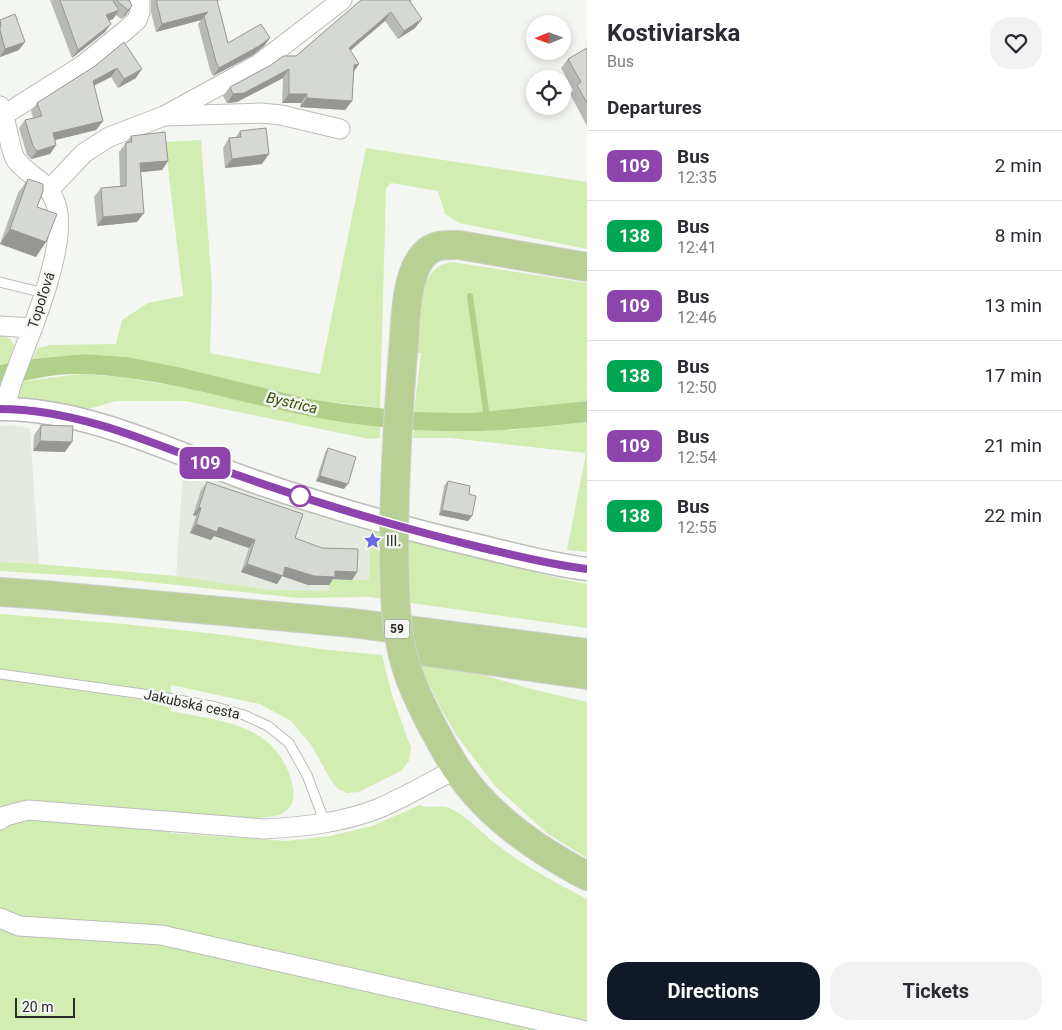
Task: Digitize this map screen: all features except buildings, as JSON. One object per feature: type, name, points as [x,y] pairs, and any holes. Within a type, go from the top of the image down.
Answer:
[{"type":"main road","points":[[587,267],[459,245],[444,245],[432,248],[420,259],[413,272],[407,307],[399,408],[394,519],[397,623],[403,655],[416,692],[433,728],[456,769],[487,807],[519,834],[558,861],[587,876]]},
{"type":"main road","name":"59","points":[[0,592],[352,623],[587,653]]},
{"type":"main road","name":"59","points":[[206,610],[372,644],[587,675]]},
{"type":"street","points":[[140,0],[140,12],[136,20],[121,35],[83,65],[2,111],[8,158],[50,189],[84,153],[109,137],[164,116],[260,64],[342,0]]},
{"type":"street","points":[[164,116],[261,113],[281,115],[340,129]]},
{"type":"street","name":"Topoľová","points":[[5,403],[33,328],[56,251],[59,234],[57,209],[50,189]]},
{"type":"street","points":[[0,326],[33,328]]},
{"type":"street","points":[[5,403],[103,425],[241,476],[353,512],[452,540],[564,566],[587,569]]},
{"type":"street","points":[[0,820],[5,816],[28,810],[264,829],[295,827],[325,823],[359,815],[378,808],[456,769]]},
{"type":"street","points":[[0,918],[19,926],[161,934],[582,1030]]},
{"type":"lane","points":[[0,282],[44,293]]},
{"type":"lane","name":"Jakubská cesta","points":[[0,674],[150,695],[212,706],[244,715],[268,726],[288,743],[307,775],[325,823]]},
{"type":"shaded area","points":[[201,140],[212,286],[210,353],[320,374],[366,148],[587,182],[587,249],[459,223],[445,214],[438,191],[391,183],[386,188],[380,408],[310,399],[178,367],[127,357],[84,354],[32,359],[38,348],[50,345],[116,344],[122,320],[148,303],[183,296],[165,142]]},
{"type":"shaded area","points":[[452,262],[587,283],[587,401],[471,413],[414,412],[421,353],[416,353],[422,292],[426,281],[433,272],[441,265]]},
{"type":"shaded area","points":[[0,333],[10,339],[15,346],[8,364],[0,365]]},
{"type":"shaded area","points":[[81,374],[120,377],[180,387],[307,415],[380,426],[380,438],[369,439],[185,401],[116,401],[92,408],[77,409],[17,397],[24,381]]},
{"type":"shaded area","points":[[587,422],[587,552],[567,550],[586,453],[450,438],[413,438],[414,430],[511,430]]},
{"type":"shaded area","points":[[9,425],[30,428],[39,564],[0,562],[0,426]]},
{"type":"shaded area","points":[[183,470],[370,528],[369,580],[330,579],[329,591],[271,590],[176,576]]},
{"type":"shaded area","points":[[370,528],[557,578],[587,584],[587,628],[369,597],[298,598],[111,578],[0,571],[0,562],[39,564],[176,576],[271,590],[329,591],[329,579],[369,580]]},
{"type":"shaded area","points":[[0,614],[125,624],[382,655],[392,695],[411,748],[409,761],[401,771],[359,792],[347,793],[338,789],[330,779],[312,746],[291,721],[260,704],[171,685],[171,711],[229,723],[246,729],[262,738],[275,750],[286,766],[294,794],[289,808],[283,813],[261,818],[170,812],[170,833],[287,841],[330,836],[372,826],[420,805],[447,807],[454,810],[520,861],[587,899],[587,1030],[0,1030]]},
{"type":"shaded area","points":[[419,664],[469,671],[587,702],[587,858],[548,834],[495,786],[457,736],[441,709]]},
{"type":"water","name":"Bystrica","points":[[84,354],[127,357],[178,367],[310,399],[414,412],[471,413],[587,401],[587,422],[499,430],[422,430],[342,422],[180,387],[115,376],[62,375],[41,377],[0,386],[0,365],[32,359]]},
{"type":"waterway","points":[[470,296],[487,418]]},
{"type":"bus line","name":"109","points":[[0,409],[24,408],[103,425],[241,476],[353,512],[452,540],[564,566],[587,569]]},
{"type":"place","name":"III.","points":[[372,541]]}]
